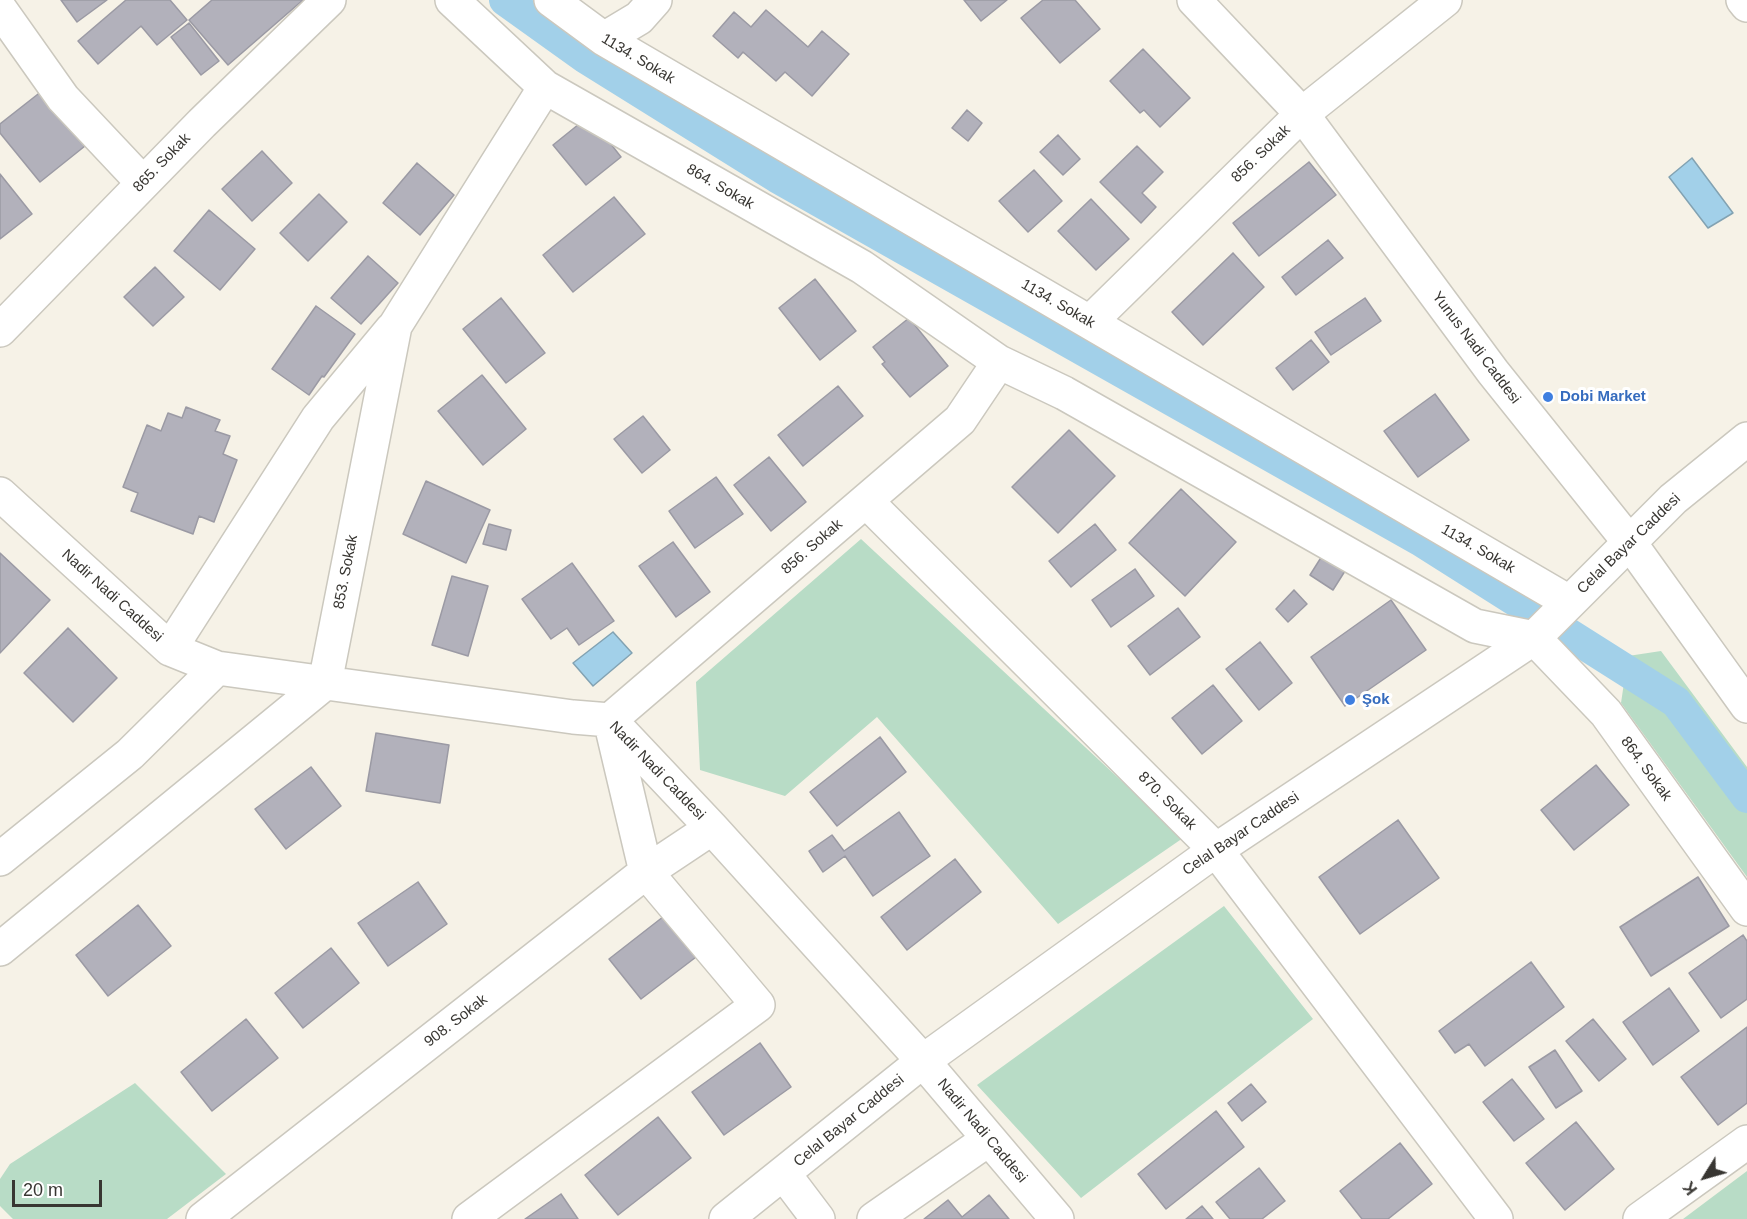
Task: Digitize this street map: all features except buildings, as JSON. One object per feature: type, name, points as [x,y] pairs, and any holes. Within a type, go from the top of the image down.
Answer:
[{"type":"street","name":"865. Sokak","points":[[0,330],[202,123],[328,0]]},
{"type":"street","name":"864. Sokak","points":[[452,0],[545,87],[862,267],[999,362],[1064,393],[1475,626],[1534,637],[1606,713],[1747,909]]},
{"type":"street","name":"1134. Sokak","points":[[551,0],[604,39],[1568,603]]},
{"type":"street","points":[[604,39],[639,18],[655,0]]},
{"type":"street","name":"Yunus Nadi Caddesi","points":[[1194,0],[1302,114],[1493,372],[1630,543],[1747,706]]},
{"type":"street","name":"856. Sokak","points":[[1090,322],[1302,114],[1445,0]]},
{"type":"street","points":[[1743,0],[1747,5]]},
{"type":"street","points":[[0,9],[63,98],[143,183]]},
{"type":"street","name":"853. Sokak","points":[[325,683],[395,326],[545,87]]},
{"type":"street","points":[[170,649],[318,418],[395,326]]},
{"type":"street","name":"856. Sokak","points":[[610,720],[960,420],[999,362]]},
{"type":"street","name":"Celal Bayar Caddesi","points":[[726,1219],[923,1061],[1216,850],[1534,637],[1673,499],[1747,440]]},
{"type":"street","name":"Nadir Nadi Caddesi","points":[[0,494],[170,649],[217,668],[573,717],[610,720],[712,828],[923,1061],[1057,1219]]},
{"type":"street","name":"870. Sokak","points":[[866,501],[1216,850],[1496,1219]]},
{"type":"street","points":[[0,859],[130,754],[217,668]]},
{"type":"street","points":[[0,950],[325,683]]},
{"type":"street","points":[[469,1219],[758,1005],[646,872],[610,720]]},
{"type":"street","name":"908. Sokak","points":[[203,1219],[646,872],[712,828]]},
{"type":"street","points":[[874,1219],[989,1138]]},
{"type":"street","points":[[1640,1219],[1747,1142]]},
{"type":"street","points":[[784,1174],[818,1219]]},
{"type":"green space","points":[[861,539],[1183,838],[1058,924],[877,717],[785,796],[700,770],[696,682]]},
{"type":"green space","points":[[1661,651],[1747,767],[1747,877],[1621,703],[1628,656]]},
{"type":"green space","points":[[1224,906],[1313,1019],[1081,1198],[977,1085]]},
{"type":"green space","points":[[135,1083],[226,1174],[167,1219],[13,1219],[0,1206],[0,1179],[10,1164]]},
{"type":"green space","points":[[1747,1171],[1747,1219],[1683,1219]]},
{"type":"water","points":[[1692,158],[1733,213],[1708,228],[1669,177]]},
{"type":"water","points":[[613,632],[632,653],[593,686],[573,663]]},
{"type":"waterway","points":[[505,0],[586,58],[777,177],[1420,540],[1676,702],[1747,797]]},
{"type":"place","name":"Dobi Market","points":[[1548,397]]},
{"type":"place","name":"Şok","points":[[1350,700]]}]
